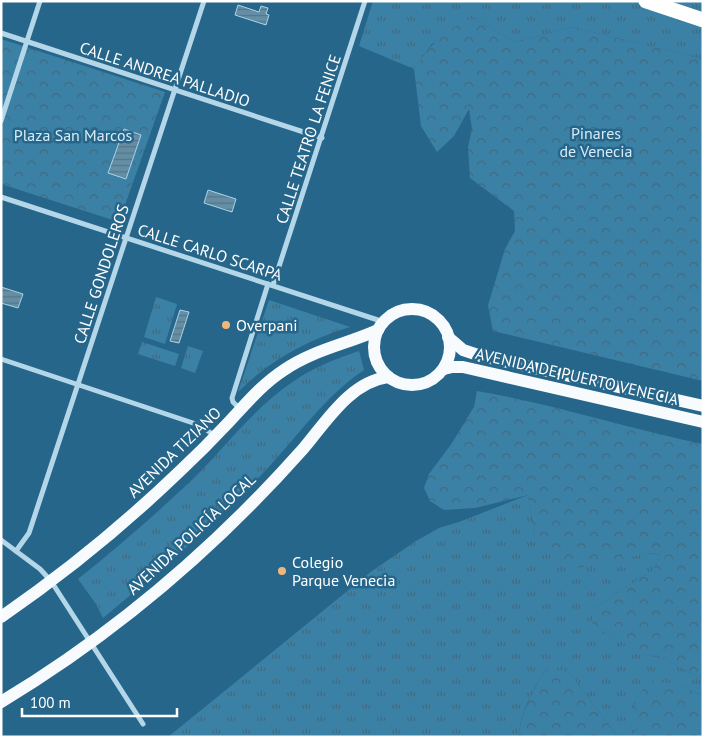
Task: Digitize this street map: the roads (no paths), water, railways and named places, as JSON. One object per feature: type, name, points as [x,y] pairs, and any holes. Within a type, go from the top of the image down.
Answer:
[{"type":"highway","points":[[646,1],[703,20]]},
{"type":"main road","points":[[405,310],[423,311],[439,321],[448,338],[450,348],[444,370],[427,382],[417,385],[406,385],[388,377],[376,359],[374,348],[381,326],[396,313],[405,310]]},
{"type":"main road","name":"AVENIDA TIZIANO","points":[[1,616],[82,558],[144,505],[215,437],[263,385],[285,369],[322,350],[381,326]]},
{"type":"main road","name":"AVENIDA DE PUERTO VENECIA","points":[[448,338],[462,350],[481,356],[703,406]]},
{"type":"main road","name":"AVENIDA DE PUERTO VENECIA","points":[[444,370],[452,367],[464,367],[703,422]]},
{"type":"main road","name":"AVENIDA POLICÍA LOCAL","points":[[1,702],[92,642],[136,607],[211,543],[289,464],[346,399],[371,381],[388,377]]},
{"type":"street","points":[[1,122],[40,1]]},
{"type":"street","name":"CALLE GONDOLEROS","points":[[16,551],[29,533],[204,1]]},
{"type":"street","name":"CALLE TEATRO LA FENICE","points":[[240,410],[232,398],[322,138],[365,1]]},
{"type":"street","name":"CALLE ANDREA PALLADIO","points":[[1,33],[322,138]]},
{"type":"street","name":"CALLE CARLO SCARPA","points":[[1,197],[271,284],[381,326]]},
{"type":"street","points":[[1,359],[199,425],[215,437]]},
{"type":"street","points":[[1,540],[40,569],[51,581],[144,724]]},
{"type":"place","name":"Overpani","points":[[226,325]]},
{"type":"place","name":"Colegio Parque Venecia","points":[[282,571]]},
{"type":"park label","name":"Plaza San Marcos","points":[[73,135]]},
{"type":"park label","name":"Pinares de Venecia","points":[[596,142]]}]
